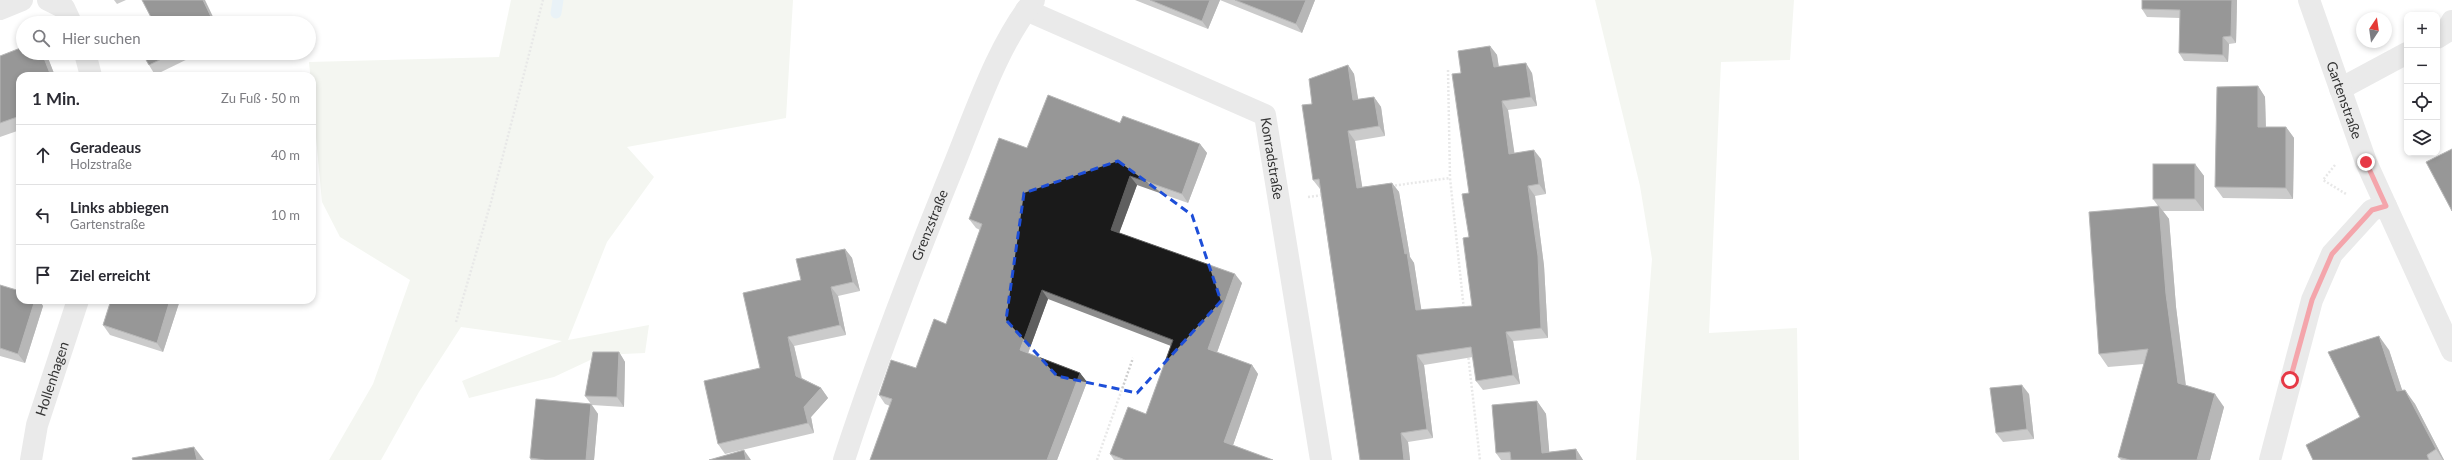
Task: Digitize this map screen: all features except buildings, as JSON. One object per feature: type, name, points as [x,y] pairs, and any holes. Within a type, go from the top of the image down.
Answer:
[{"type":"street","points":[[0,9],[22,0]]},
{"type":"street","points":[[48,0],[64,8],[68,16]]},
{"type":"street","name":"Gartenstraße","points":[[2308,0],[2366,162],[2452,351]]},
{"type":"street","name":"Konradstraße","points":[[1030,5],[1265,115],[1280,200],[1320,460]]},
{"type":"street","name":"Grenzstraße","points":[[844,460],[860,410],[930,224],[991,74],[1030,5]]},
{"type":"street","points":[[2440,36],[2445,33],[2452,21]]},
{"type":"street","points":[[2340,89],[2404,56]]},
{"type":"street","points":[[87,60],[90,72]]},
{"type":"street","points":[[2270,460],[2312,300],[2332,254],[2372,210],[2386,206]]},
{"type":"street","name":"Hollenhagen","points":[[31,460],[37,425],[77,304]]},
{"type":"path","points":[[456,322],[491,202],[543,0]]},
{"type":"path","points":[[1448,70],[1450,178],[1464,311]]},
{"type":"path","points":[[1388,186],[1450,178]]},
{"type":"path","points":[[1280,200],[1326,194]]},
{"type":"path","points":[[1468,350],[1480,460]]},
{"type":"path","points":[[1097,460],[1133,358]]},
{"type":"highlighted area","points":[[1118,161],[1192,215],[1221,301],[1137,393],[1057,376],[1006,320],[1024,193]]},
{"type":"shaded area","points":[[511,0],[793,0],[786,118],[627,147],[654,177],[607,242],[568,340],[649,325],[645,353],[601,355],[554,377],[469,398],[462,381],[562,341],[461,327],[419,392],[381,460],[329,460],[373,384],[410,280],[340,237],[322,202],[316,137],[316,72],[310,72],[309,62],[499,57]]},
{"type":"shaded area","points":[[1595,0],[1794,0],[1790,60],[1721,62],[1709,333],[1797,328],[1799,460],[1636,460],[1652,259],[1640,186]]},
{"type":"waterway","points":[[556,13],[558,0]]},
{"type":"route","points":[[2290,380],[2312,300],[2332,254],[2372,210],[2386,206],[2366,162]]}]
